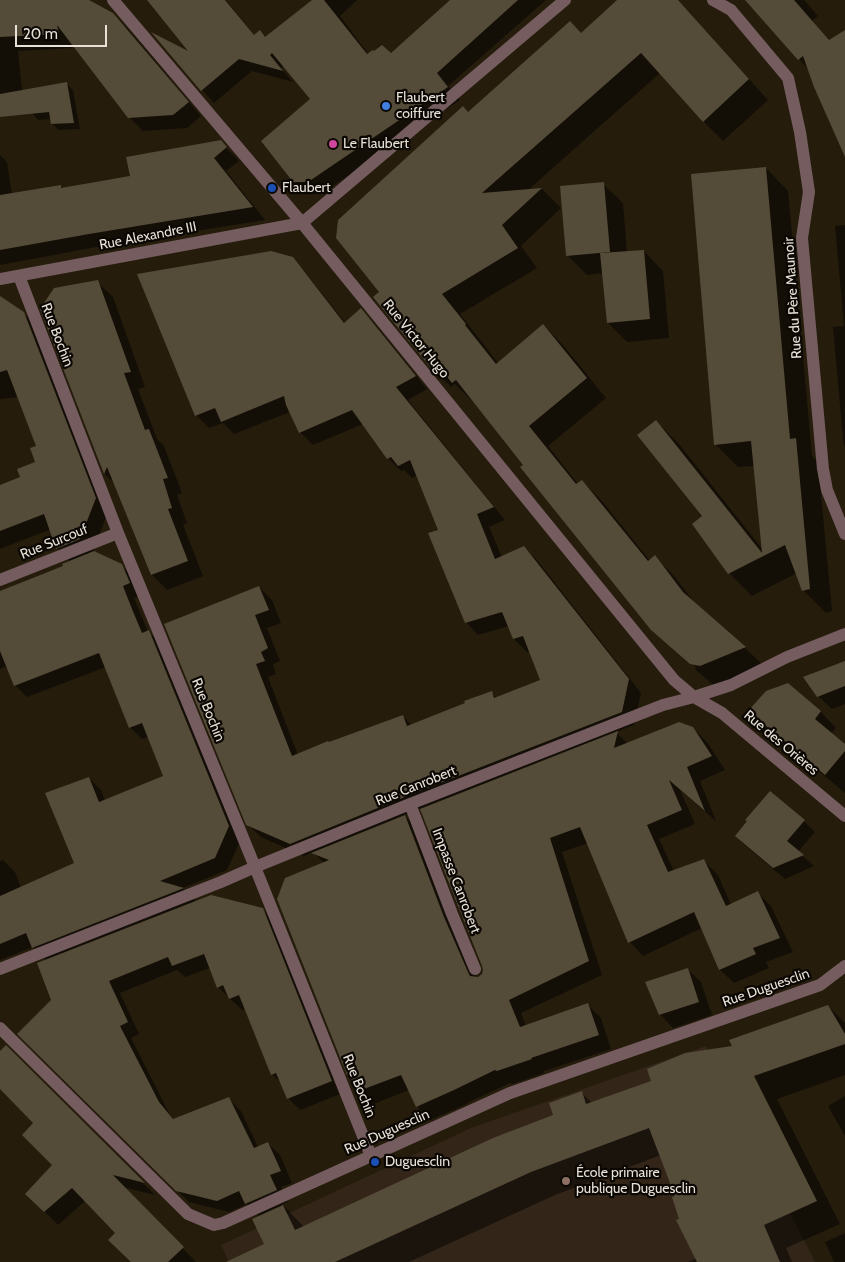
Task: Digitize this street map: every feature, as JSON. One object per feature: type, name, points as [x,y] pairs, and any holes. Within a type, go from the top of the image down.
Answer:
[{"type":"street","name":"Rue Victor Hugo","points":[[113,0],[302,223],[674,680],[694,697]]},
{"type":"street","points":[[302,223],[565,0]]},
{"type":"street","name":"Rue du Père Maunoir","points":[[712,0],[732,10],[788,78],[800,132],[809,192],[802,238],[823,469],[827,490],[845,534]]},
{"type":"street","name":"Rue Alexandre III","points":[[0,279],[302,223]]},
{"type":"street","name":"Rue Bochin","points":[[18,276],[118,532],[371,1156]]},
{"type":"street","name":"Rue Surcouf","points":[[0,580],[118,532]]},
{"type":"street","name":"Rue Canrobert","points":[[0,969],[222,882],[410,804],[663,705],[731,685],[787,657],[845,634]]},
{"type":"street","name":"Rue des Orières","points":[[694,697],[722,713],[845,816]]},
{"type":"street","name":"Impasse Canrobert","points":[[410,804],[475,969]]},
{"type":"street","name":"Rue Duguesclin","points":[[0,1028],[188,1214],[214,1225],[224,1223],[510,1093],[820,986],[844,968]]},
{"type":"shaded area","name":"École primaire publique Duguesclin","points":[[706,1046],[815,1262],[229,1262],[221,1245],[471,1128]]},
{"type":"building","points":[[0,0],[89,0],[113,13],[189,102],[173,115],[128,118],[57,25],[59,34],[0,37]]},
{"type":"building","points":[[147,0],[225,0],[254,35],[260,30],[265,37],[312,0],[324,0],[367,54],[382,45],[391,53],[450,0],[518,0],[437,73],[448,87],[308,182],[293,182],[261,141],[310,99],[272,53],[270,55],[283,71],[239,59],[201,91],[151,32],[188,51]]},
{"type":"building","points":[[617,0],[678,0],[749,79],[703,122],[641,53],[482,193],[542,188],[502,225],[518,248],[442,294],[496,364],[543,324],[587,378],[529,426],[576,484],[582,480],[648,561],[655,555],[683,592],[746,647],[700,666],[690,664],[651,630],[520,467],[523,465],[456,380],[452,383],[437,364],[430,367],[373,297],[379,292],[336,238],[338,220],[463,106],[468,112],[570,21],[581,33]]},
{"type":"building","points":[[745,0],[794,0],[829,40],[845,30],[845,157],[814,87],[803,56],[798,60]]},
{"type":"building","points":[[67,82],[74,123],[51,124],[49,112],[0,117],[0,94]]},
{"type":"building","points":[[221,140],[227,147],[214,158],[253,207],[0,250],[0,195],[61,185],[61,188],[130,176],[126,157]]},
{"type":"building","points":[[766,167],[790,439],[796,438],[810,589],[802,591],[785,545],[728,574],[692,524],[702,516],[637,435],[656,420],[762,553],[751,441],[714,445],[691,174]]},
{"type":"building","points":[[604,182],[610,252],[566,256],[560,186]]},
{"type":"building","points":[[644,250],[650,319],[607,323],[600,253]]},
{"type":"building","points":[[271,251],[293,257],[344,323],[361,308],[416,376],[396,387],[494,507],[477,514],[495,559],[524,546],[629,679],[622,712],[290,844],[246,825],[164,624],[259,586],[269,610],[255,615],[268,648],[261,652],[265,661],[256,664],[292,756],[328,741],[403,715],[407,726],[492,691],[494,698],[540,680],[523,636],[513,639],[502,612],[465,623],[428,533],[438,530],[410,460],[398,466],[391,457],[387,459],[352,410],[299,433],[286,405],[284,396],[221,422],[215,408],[195,416],[137,274]]},
{"type":"building","points":[[98,280],[131,372],[124,373],[145,430],[149,429],[168,478],[163,479],[172,508],[168,509],[188,561],[151,575],[107,467],[104,474],[40,309],[54,288]]},
{"type":"building","points":[[0,296],[24,312],[96,498],[80,539],[56,549],[44,514],[0,531],[0,485],[20,477],[17,469],[35,462],[30,448],[36,446],[7,370],[0,372]]},
{"type":"building","points":[[94,551],[122,564],[130,583],[123,586],[132,609],[142,633],[149,630],[229,826],[215,858],[160,881],[184,888],[32,948],[26,933],[0,944],[0,896],[74,863],[45,793],[89,777],[99,802],[163,776],[142,723],[129,728],[99,653],[14,686],[0,651],[0,591],[63,566],[62,564]]},
{"type":"building","points":[[845,661],[845,686],[817,697],[803,677]]},
{"type":"building","points":[[788,683],[821,711],[815,719],[845,744],[845,751],[825,775],[748,711],[766,691]]},
{"type":"building","points":[[679,722],[693,727],[712,756],[687,767],[705,811],[669,780],[682,810],[647,825],[668,872],[704,859],[726,906],[758,891],[780,938],[753,948],[756,954],[719,970],[694,912],[628,943],[580,827],[550,838],[589,961],[509,1000],[520,1027],[588,1003],[599,1035],[497,1071],[495,1070],[416,1107],[401,1075],[356,1092],[350,1074],[347,1075],[277,899],[285,878],[329,860],[311,853],[405,815],[444,917],[468,972],[470,976],[478,977],[482,974],[482,966],[420,809],[618,731],[614,748]]},
{"type":"building","points":[[770,791],[805,820],[787,841],[804,855],[773,868],[735,836],[747,821],[745,820]]},
{"type":"building","points":[[211,895],[263,908],[332,1081],[287,1099],[276,1073],[271,1075],[239,995],[229,999],[223,985],[217,988],[204,954],[172,966],[168,957],[109,981],[128,1022],[120,1026],[159,1102],[173,1119],[229,1097],[254,1148],[268,1142],[281,1171],[270,1175],[277,1190],[245,1204],[239,1191],[217,1201],[176,1191],[17,1034],[51,1000],[37,963]]},
{"type":"building","points":[[688,968],[699,1002],[659,1015],[645,982]]},
{"type":"building","points":[[828,1005],[845,1034],[845,1044],[754,1076],[817,1201],[764,1225],[780,1262],[697,1262],[676,1220],[679,1219],[672,1197],[675,1196],[649,1128],[531,1172],[335,1262],[226,1262],[264,1244],[252,1219],[283,1205],[295,1230],[493,1138],[553,1115],[549,1103],[582,1091],[586,1104],[651,1081],[647,1069],[685,1053],[732,1046],[729,1040]]},
{"type":"building","points":[[6,1045],[145,1183],[113,1175],[184,1247],[168,1262],[131,1262],[108,1240],[115,1233],[72,1188],[44,1212],[25,1194],[52,1165],[22,1135],[33,1123],[0,1089],[0,1051]]},
{"type":"place","name":"Flaubert coiffure","points":[[386,106]]},
{"type":"place","name":"Le Flaubert","points":[[333,144]]},
{"type":"place","name":"Flaubert","points":[[272,188]]},
{"type":"place","name":"Duguesclin","points":[[375,1162]]},
{"type":"place","name":"École primaire publique Duguesclin","points":[[566,1181]]}]
